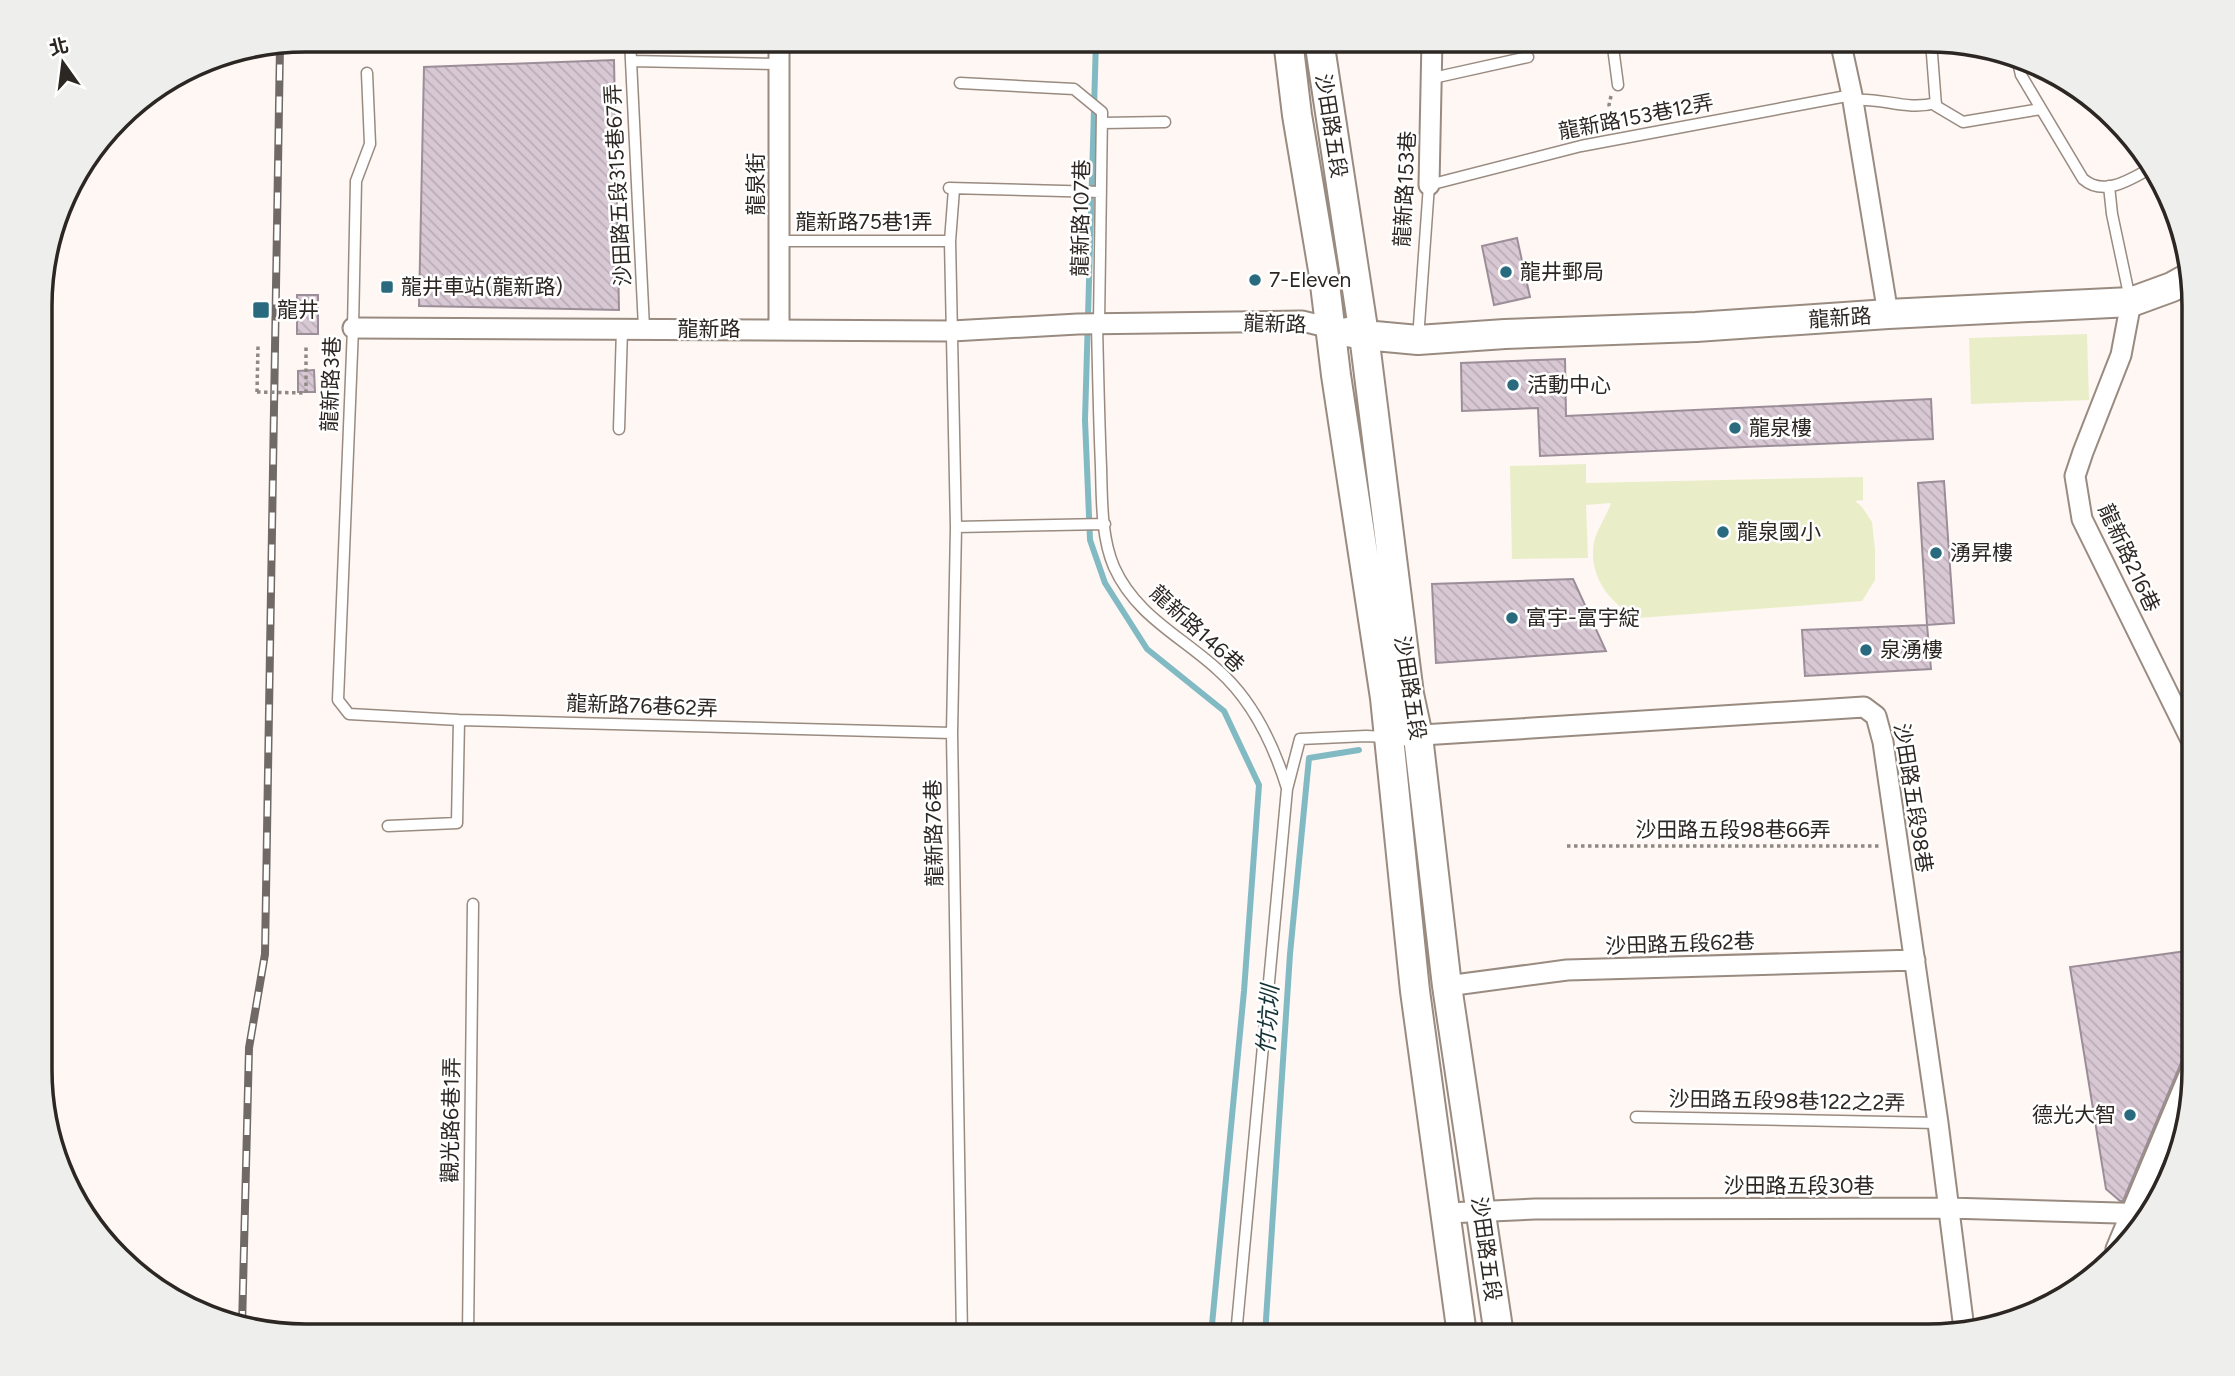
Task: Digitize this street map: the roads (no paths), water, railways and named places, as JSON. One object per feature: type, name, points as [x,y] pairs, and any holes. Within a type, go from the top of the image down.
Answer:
[{"type":"street","name":"龍泉街","points":[[779,52],[779,329]]},
{"type":"street","name":"沙田路五段","points":[[1289,52],[1385,698],[1415,991],[1461,1324]]},
{"type":"street","name":"沙田路五段","points":[[1321,52],[1364,335],[1409,694],[1418,736],[1447,986],[1497,1324]]},
{"type":"street","name":"龍新路153巷","points":[[1429,185],[1432,52]]},
{"type":"street","points":[[1842,52],[1888,314]]},
{"type":"street","name":"龍新路","points":[[353,328],[952,331],[1091,324],[1302,321],[1364,335],[1418,340],[2131,302],[2181,281]]},
{"type":"street","name":"龍新路216巷","points":[[2131,302],[2121,355],[2075,477],[2082,519],[2182,700]]},
{"type":"street","name":"沙田路五段98巷","points":[[1388,737],[1864,707],[1876,716],[1883,742],[1915,960],[1963,1321]]},
{"type":"street","name":"沙田路五段62巷","points":[[1447,986],[1567,970],[1915,960]]},
{"type":"street","points":[[2148,1195],[2180,1105]]},
{"type":"street","name":"沙田路五段30巷","points":[[1447,1213],[1535,1209],[1949,1209],[2138,1214]]},
{"type":"lane","name":"沙田路五段315巷67弄","points":[[631,52],[644,328]]},
{"type":"lane","points":[[1614,52],[1618,85]]},
{"type":"lane","points":[[1932,52],[1936,106],[1963,122],[2041,109]]},
{"type":"lane","points":[[1433,78],[1528,57]]},
{"type":"lane","points":[[631,61],[779,64]]},
{"type":"lane","points":[[2020,70],[2083,179],[2091,186],[2119,185],[2144,172]]},
{"type":"lane","name":"龍新路3巷","points":[[338,700],[356,181],[370,144],[367,73]]},
{"type":"lane","points":[[960,83],[1074,89],[1102,118],[1165,122]]},
{"type":"lane","name":"龍新路153巷12弄","points":[[1429,185],[1581,146],[1852,98],[1906,107],[1936,103]]},
{"type":"lane","name":"龍新路107巷","points":[[1091,324],[1102,118]]},
{"type":"lane","name":"龍新路153巷","points":[[1418,340],[1429,185]]},
{"type":"lane","points":[[2109,186],[2112,214],[2131,302]]},
{"type":"lane","name":"龍新路76巷","points":[[962,1324],[952,733],[956,527],[951,188],[1100,192]]},
{"type":"lane","name":"龍新路75巷1弄","points":[[778,241],[950,242]]},
{"type":"lane","name":"龍新路146巷","points":[[1091,324],[1099,423],[1102,524],[1114,566],[1130,594],[1164,629],[1219,671],[1242,698],[1269,743],[1287,789]]},
{"type":"lane","points":[[619,429],[622,328]]},
{"type":"lane","points":[[956,527],[1102,524]]},
{"type":"lane","name":"龍新路76巷62弄","points":[[338,700],[348,714],[459,720],[952,733]]},
{"type":"lane","points":[[388,825],[457,823],[459,720]]},
{"type":"lane","points":[[1237,1324],[1287,789],[1300,739],[1388,737]]},
{"type":"lane","name":"觀光路6巷1弄","points":[[468,1324],[473,904]]},
{"type":"lane","name":"沙田路五段98巷122之2弄","points":[[1636,1117],[1938,1123]]},
{"type":"waterway","points":[[1096,52],[1085,420],[1090,540],[1105,583],[1147,649],[1224,711],[1259,785],[1244,991],[1212,1324]]},
{"type":"waterway","name":"竹坑圳","points":[[1266,1324],[1290,954],[1309,758],[1359,750]]},
{"type":"railway","points":[[242,1315],[249,1048],[265,954],[280,54]]},
{"type":"place","name":"龍井郵局","points":[[1506,272]]},
{"type":"place","name":"7-Eleven","points":[[1255,280]]},
{"type":"place","name":"龍井車站(龍新路)","points":[[387,287]]},
{"type":"place","name":"龍井","points":[[261,310]]},
{"type":"place","name":"活動中心","points":[[1513,385]]},
{"type":"place","name":"龍泉樓","points":[[1735,428]]},
{"type":"place","name":"龍泉國小","points":[[1723,532]]},
{"type":"place","name":"湧昇樓","points":[[1936,553]]},
{"type":"place","name":"富宇-富宇綻","points":[[1512,618]]},
{"type":"place","name":"泉湧樓","points":[[1866,650]]},
{"type":"place","name":"德光大智","points":[[2130,1115]]}]
